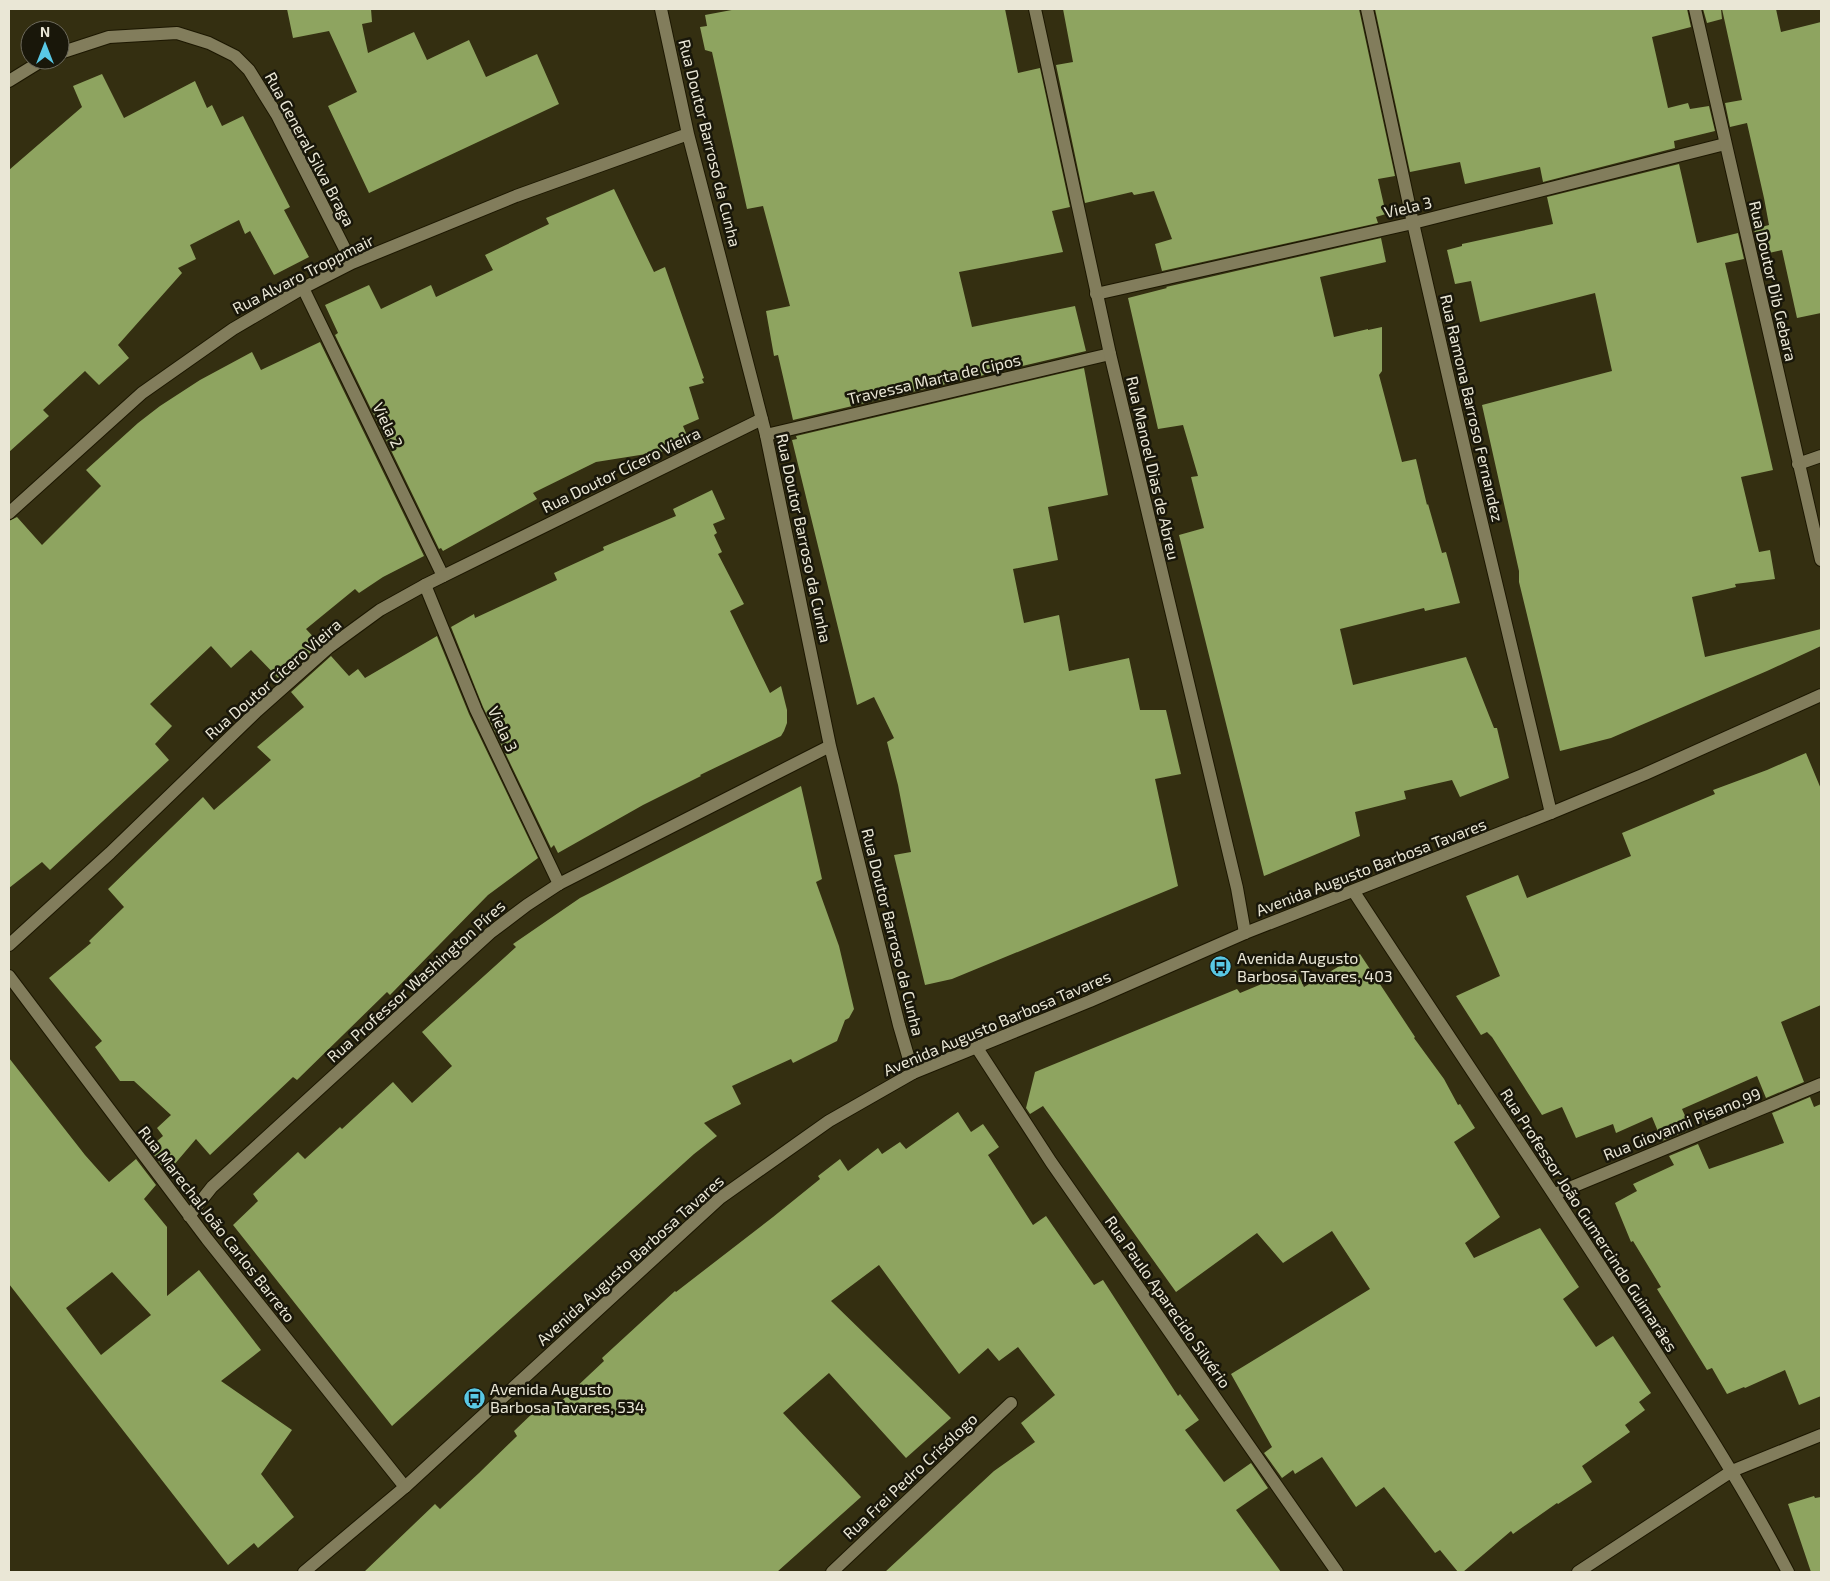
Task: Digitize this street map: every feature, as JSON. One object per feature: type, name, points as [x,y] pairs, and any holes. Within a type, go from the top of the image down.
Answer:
[{"type":"street","name":"Rua Doutor Barroso da Cunha","points":[[661,9],[688,134],[766,435],[830,746],[899,1025],[913,1073]]},
{"type":"street","name":"Rua Manoel Dias de Abreu","points":[[1035,9],[1096,294],[1234,879],[1245,933]]},
{"type":"street","name":"Rua Ramona Barroso Fernandez","points":[[1367,9],[1476,498],[1551,813]]},
{"type":"street","name":"Rua Doutor Dib Gebara","points":[[1694,9],[1821,560]]},
{"type":"street","name":"Rua General Silva Braga","points":[[70,50],[109,37],[177,33],[209,43],[235,56],[249,70],[277,115],[352,263]]},
{"type":"street","points":[[9,81],[27,70]]},
{"type":"street","name":"Rua Alvaro Troppmair","points":[[9,513],[142,393],[233,329],[303,288],[352,263],[516,196],[688,134]]},
{"type":"street","name":"Viela 3","points":[[1096,294],[1413,222],[1725,144]]},
{"type":"street","name":"Viela 2","points":[[303,288],[443,576]]},
{"type":"street","name":"Travessa Marta de Cipos","points":[[766,435],[1110,354]]},
{"type":"street","name":"Rua Doutor Cícero Vieira","points":[[9,945],[110,853],[257,711],[328,648],[380,610],[443,576],[762,419]]},
{"type":"street","points":[[1798,464],[1821,456]]},
{"type":"street","name":"Viela 3","points":[[425,585],[476,710],[560,884]]},
{"type":"street","name":"Avenida Augusto Barbosa Tavares","points":[[304,1572],[405,1487],[720,1198],[829,1121],[913,1073],[977,1048],[1245,933],[1354,892],[1645,774],[1821,695]]},
{"type":"street","name":"Rua Professor Washington Píres","points":[[189,1216],[212,1187],[490,933],[527,905],[560,884],[830,746]]},
{"type":"street","name":"Rua Professor João Gumercindo Guimarães","points":[[1354,892],[1555,1194],[1732,1471],[1788,1572]]},
{"type":"street","name":"Rua Marechal João Carlos Barreto","points":[[9,976],[189,1216],[405,1487]]},
{"type":"street","name":"Rua Paulo Aparecido Silvério","points":[[977,1048],[1050,1162],[1336,1572]]},
{"type":"street","name":"Rua Giovanni Pisano,99","points":[[1555,1194],[1821,1084]]},
{"type":"street","name":"Rua Frei Pedro Crisólogo","points":[[832,1572],[1011,1403]]},
{"type":"street","points":[[1578,1572],[1732,1471],[1821,1435]]},
{"type":"building","points":[[287,9],[371,9],[372,22],[362,24],[368,53],[414,32],[427,60],[469,40],[486,77],[537,54],[559,104],[369,193],[328,106],[357,92],[329,31],[293,38]]},
{"type":"building","points":[[737,9],[1005,9],[1018,73],[1040,68],[1070,207],[1052,211],[1063,252],[959,272],[972,327],[1075,306],[1086,351],[793,420],[778,355],[774,356],[766,311],[790,306],[763,206],[747,209],[712,52],[705,50],[700,27],[707,26],[705,15]]},
{"type":"building","points":[[1063,9],[1359,9],[1395,176],[1378,179],[1386,214],[1376,217],[1378,223],[1162,271],[1155,244],[1172,239],[1154,191],[1134,195],[1132,192],[1085,203],[1056,65],[1073,62]]},
{"type":"building","points":[[1375,9],[1687,9],[1691,27],[1652,37],[1668,108],[1688,103],[1690,109],[1709,106],[1715,131],[1674,141],[1675,148],[1543,182],[1540,167],[1465,184],[1460,162],[1410,172]]},
{"type":"building","points":[[1703,9],[1721,9],[1722,19],[1707,23]]},
{"type":"building","points":[[1722,9],[1776,9],[1781,32],[1821,22],[1821,313],[1797,318],[1782,250],[1760,255],[1754,229],[1769,225],[1747,123],[1730,127],[1725,103],[1742,100]]},
{"type":"building","points":[[102,74],[124,118],[195,81],[207,108],[212,105],[222,126],[243,116],[290,207],[284,210],[309,257],[274,275],[250,231],[245,234],[239,220],[190,245],[196,259],[178,268],[182,273],[118,345],[129,358],[99,385],[85,371],[43,410],[49,416],[9,452],[9,170],[82,107],[73,86]]},
{"type":"building","points":[[1679,164],[1697,243],[1738,233],[1744,259],[1725,263],[1773,470],[1741,477],[1759,552],[1770,550],[1775,579],[1735,584],[1736,587],[1692,597],[1705,657],[1821,629],[1821,646],[1611,738],[1560,751],[1519,582],[1519,571],[1482,405],[1612,371],[1595,293],[1480,322],[1471,281],[1455,284],[1447,250],[1462,246],[1462,244],[1553,224],[1547,197]]},
{"type":"building","points":[[614,189],[654,272],[665,267],[704,378],[702,379],[704,383],[689,387],[699,419],[683,426],[691,445],[684,448],[596,462],[533,493],[537,499],[443,551],[441,548],[439,549],[335,335],[338,333],[325,305],[369,285],[381,309],[431,285],[436,297],[493,270],[485,255],[549,224],[546,218]]},
{"type":"building","points":[[1381,238],[1386,262],[1320,277],[1334,337],[1382,327],[1382,371],[1379,375],[1402,462],[1416,459],[1427,505],[1442,553],[1446,552],[1460,603],[1425,611],[1424,608],[1340,629],[1353,685],[1466,657],[1494,728],[1497,728],[1509,778],[1460,797],[1452,780],[1404,791],[1406,799],[1355,812],[1360,836],[1264,876],[1179,535],[1204,528],[1191,477],[1198,476],[1183,425],[1158,429],[1128,298],[1166,287]]},
{"type":"building","points":[[320,342],[424,556],[383,577],[359,593],[355,589],[306,629],[320,644],[280,680],[251,650],[231,668],[211,646],[150,704],[172,726],[155,744],[169,760],[50,870],[42,862],[9,888],[9,521],[17,517],[42,545],[101,486],[86,470],[138,423],[160,406],[200,380],[252,352],[261,370]]},
{"type":"building","points":[[1084,368],[1108,495],[1048,507],[1058,560],[1013,569],[1024,623],[1059,615],[1069,671],[1129,658],[1140,710],[1166,710],[1181,774],[1155,779],[1178,886],[952,979],[925,985],[894,855],[911,852],[898,785],[887,742],[894,738],[874,697],[857,705],[792,440],[797,439],[796,436]]},
{"type":"building","points":[[712,490],[725,519],[713,524],[717,533],[714,535],[722,552],[718,554],[744,604],[730,611],[770,693],[781,686],[787,710],[787,723],[784,731],[781,736],[700,775],[558,853],[554,845],[551,848],[483,707],[451,627],[474,614],[475,618],[557,580],[554,573],[604,550],[603,547],[676,516],[673,509]]},
{"type":"building","points":[[437,636],[469,714],[538,858],[488,895],[390,995],[387,992],[297,1080],[293,1077],[210,1155],[196,1139],[167,1173],[149,1148],[163,1136],[157,1128],[171,1115],[134,1081],[120,1081],[95,1047],[102,1041],[49,978],[91,943],[89,941],[124,907],[108,889],[203,797],[214,810],[271,760],[257,747],[304,707],[291,692],[331,656],[349,676],[358,669],[365,678]]},
{"type":"building","points":[[1806,753],[1821,789],[1821,1005],[1781,1022],[1804,1082],[1766,1098],[1757,1076],[1682,1109],[1691,1129],[1662,1141],[1652,1117],[1616,1133],[1613,1124],[1576,1138],[1562,1107],[1542,1115],[1492,1037],[1487,1032],[1481,1035],[1456,996],[1500,976],[1466,896],[1518,875],[1527,898],[1631,856],[1622,833],[1715,794],[1713,790]]},
{"type":"building","points":[[801,786],[822,879],[816,882],[839,946],[854,1009],[849,1018],[845,1020],[837,1041],[793,1063],[791,1059],[732,1086],[741,1104],[704,1123],[717,1136],[694,1154],[392,1426],[233,1225],[258,1201],[253,1194],[298,1152],[305,1159],[340,1127],[342,1129],[393,1082],[412,1103],[452,1066],[422,1032],[516,947],[513,944],[580,898]]},
{"type":"building","points":[[1360,954],[1414,1038],[1444,1079],[1458,1105],[1460,1104],[1475,1128],[1454,1142],[1500,1217],[1465,1243],[1474,1258],[1540,1228],[1579,1287],[1563,1299],[1596,1347],[1613,1336],[1651,1393],[1639,1402],[1645,1410],[1625,1425],[1630,1432],[1582,1466],[1592,1482],[1557,1503],[1513,1534],[1511,1531],[1463,1572],[1458,1572],[1440,1550],[1435,1553],[1384,1487],[1356,1507],[1322,1457],[1295,1474],[1293,1470],[1282,1478],[1264,1453],[1272,1447],[1231,1374],[1370,1289],[1332,1231],[1283,1263],[1257,1233],[1176,1292],[1043,1106],[1030,1114],[1026,1108],[1035,1072],[1237,989],[1240,993],[1296,970],[1304,987]]},
{"type":"building","points":[[9,1058],[85,1155],[109,1182],[136,1159],[156,1185],[144,1199],[167,1227],[167,1296],[199,1270],[261,1350],[221,1381],[292,1430],[261,1474],[294,1517],[258,1548],[254,1543],[228,1565],[9,1284]],"holes":[[[112,1272],[151,1315],[101,1355],[66,1308]]]},
{"type":"building","points":[[1810,1097],[1814,1107],[1821,1104],[1821,1396],[1799,1405],[1785,1370],[1727,1394],[1712,1368],[1707,1370],[1657,1289],[1661,1287],[1633,1241],[1631,1242],[1615,1203],[1637,1191],[1633,1184],[1674,1165],[1669,1156],[1698,1144],[1709,1169],[1784,1143],[1772,1113]]},
{"type":"building","points":[[958,1112],[971,1132],[983,1124],[999,1147],[988,1155],[1033,1225],[1046,1216],[1094,1285],[1103,1280],[1178,1396],[1180,1394],[1199,1420],[1185,1430],[1224,1482],[1251,1463],[1268,1488],[1236,1510],[1281,1572],[885,1572],[994,1471],[1035,1442],[1021,1423],[1055,1395],[1018,1347],[999,1361],[988,1348],[959,1374],[879,1265],[831,1301],[951,1418],[906,1458],[829,1373],[783,1413],[861,1497],[777,1572],[364,1572],[435,1504],[440,1509],[479,1473],[517,1436],[514,1431],[535,1411],[540,1416],[553,1404],[555,1407],[604,1361],[602,1358],[675,1291],[773,1217],[820,1179],[818,1176],[840,1159],[848,1171],[878,1148],[882,1154],[900,1142],[906,1149]]},
{"type":"building","points":[[1814,1496],[1815,1498],[1821,1497],[1821,1572],[1811,1572],[1788,1504]]},
{"type":"place","name":"Avenida Augusto Barbosa Tavares, 403","points":[[1221,967]]},
{"type":"place","name":"Avenida Augusto Barbosa Tavares, 534","points":[[474,1398]]}]
